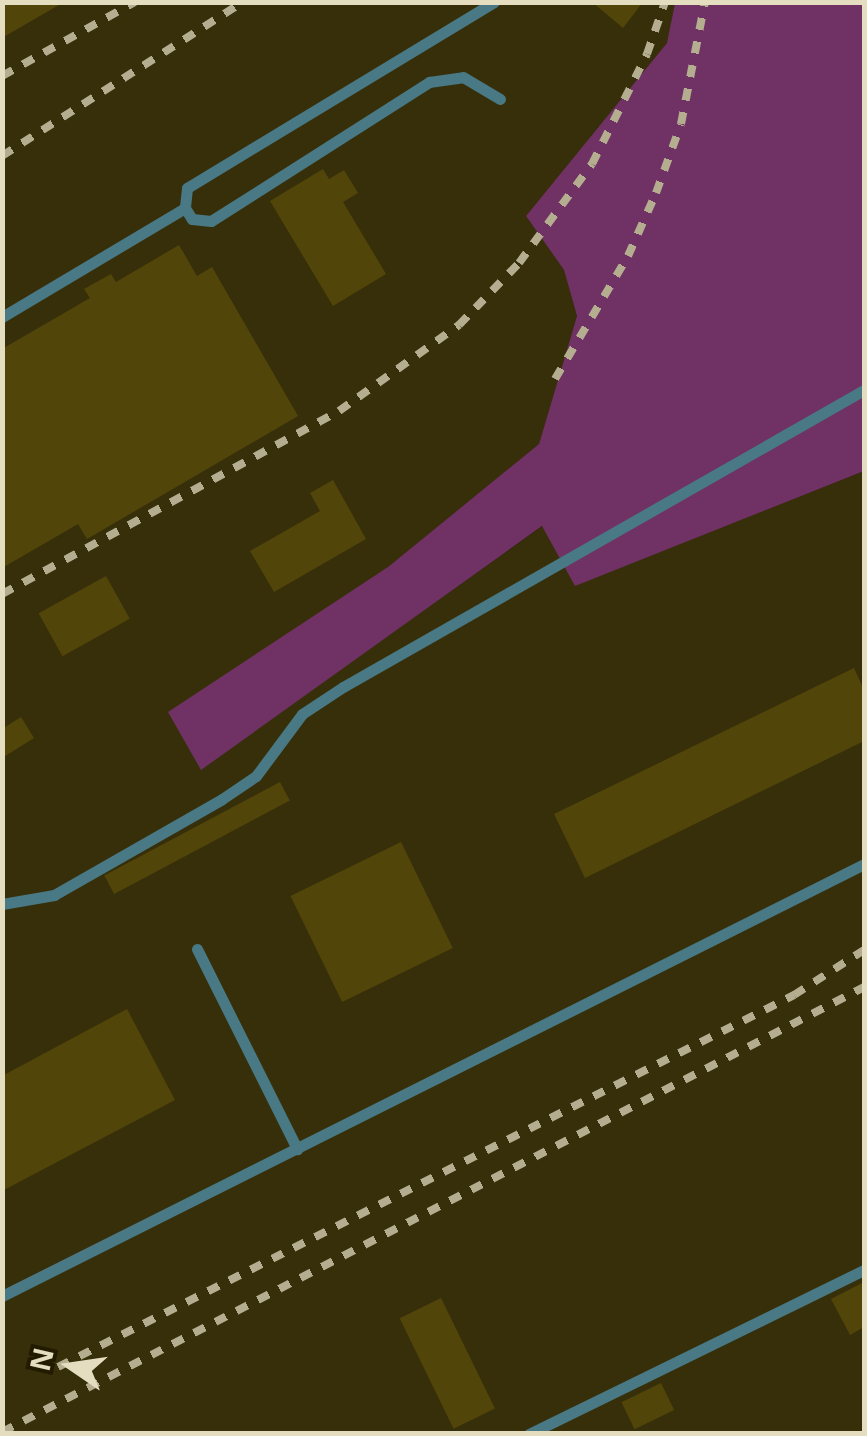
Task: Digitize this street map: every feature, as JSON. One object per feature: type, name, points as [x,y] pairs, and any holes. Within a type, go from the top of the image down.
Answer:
[{"type":"lane","points":[[494,2],[187,188],[185,208],[192,219],[212,221],[429,82],[463,78],[500,99]]},
{"type":"lane","points":[[2,317],[185,208]]},
{"type":"lane","points":[[2,904],[54,895],[222,799],[256,776],[302,714],[343,686],[864,390]]},
{"type":"lane","points":[[2,1296],[864,864]]},
{"type":"lane","points":[[197,949],[297,1148]]},
{"type":"lane","points":[[529,1434],[864,1270]]},
{"type":"shaded area","points":[[3,3],[675,3],[668,42],[526,216],[564,270],[577,316],[539,444],[388,567],[201,769],[543,526],[576,585],[864,471],[864,1433],[3,1434]]},
{"type":"shaded area","points":[[675,3],[864,3],[864,471],[575,586],[542,526],[201,770],[168,712],[388,567],[539,444],[577,316],[564,270],[526,216],[667,43]]},
{"type":"building","points":[[2,2],[64,2],[2,38]]},
{"type":"building","points":[[592,2],[643,2],[623,28]]},
{"type":"building","points":[[323,169],[329,179],[344,170],[358,193],[343,202],[386,274],[333,306],[270,201]]},
{"type":"building","points":[[179,245],[197,276],[212,267],[298,416],[87,539],[78,524],[2,568],[2,349],[90,298],[84,289],[111,274],[116,282]]},
{"type":"building","points":[[333,480],[366,539],[274,592],[250,551],[320,511],[310,493]]},
{"type":"building","points":[[106,576],[130,619],[62,656],[39,613]]},
{"type":"building","points":[[854,668],[864,690],[864,741],[585,878],[554,814]]},
{"type":"building","points":[[21,717],[34,738],[2,758],[2,729]]},
{"type":"building","points":[[280,782],[290,801],[114,894],[104,875]]},
{"type":"building","points":[[401,842],[453,948],[342,1002],[290,896]]},
{"type":"building","points":[[127,1009],[175,1100],[2,1191],[2,1076]]},
{"type":"building","points":[[864,1282],[864,1327],[850,1335],[831,1299]]},
{"type":"building","points":[[441,1298],[495,1409],[454,1429],[400,1318]]},
{"type":"building","points":[[661,1383],[674,1410],[635,1429],[621,1402]]},
{"type":"railway","points":[[2,76],[135,2]]},
{"type":"railway","points":[[2,156],[243,2]]},
{"type":"railway","points":[[2,594],[339,411],[459,325],[519,263],[592,164],[647,54],[665,2]]},
{"type":"railway","points":[[555,379],[628,256],[656,193],[681,124],[705,2]]},
{"type":"railway","points":[[58,1367],[794,995],[864,950]]},
{"type":"railway","points":[[2,1432],[864,987]]}]
